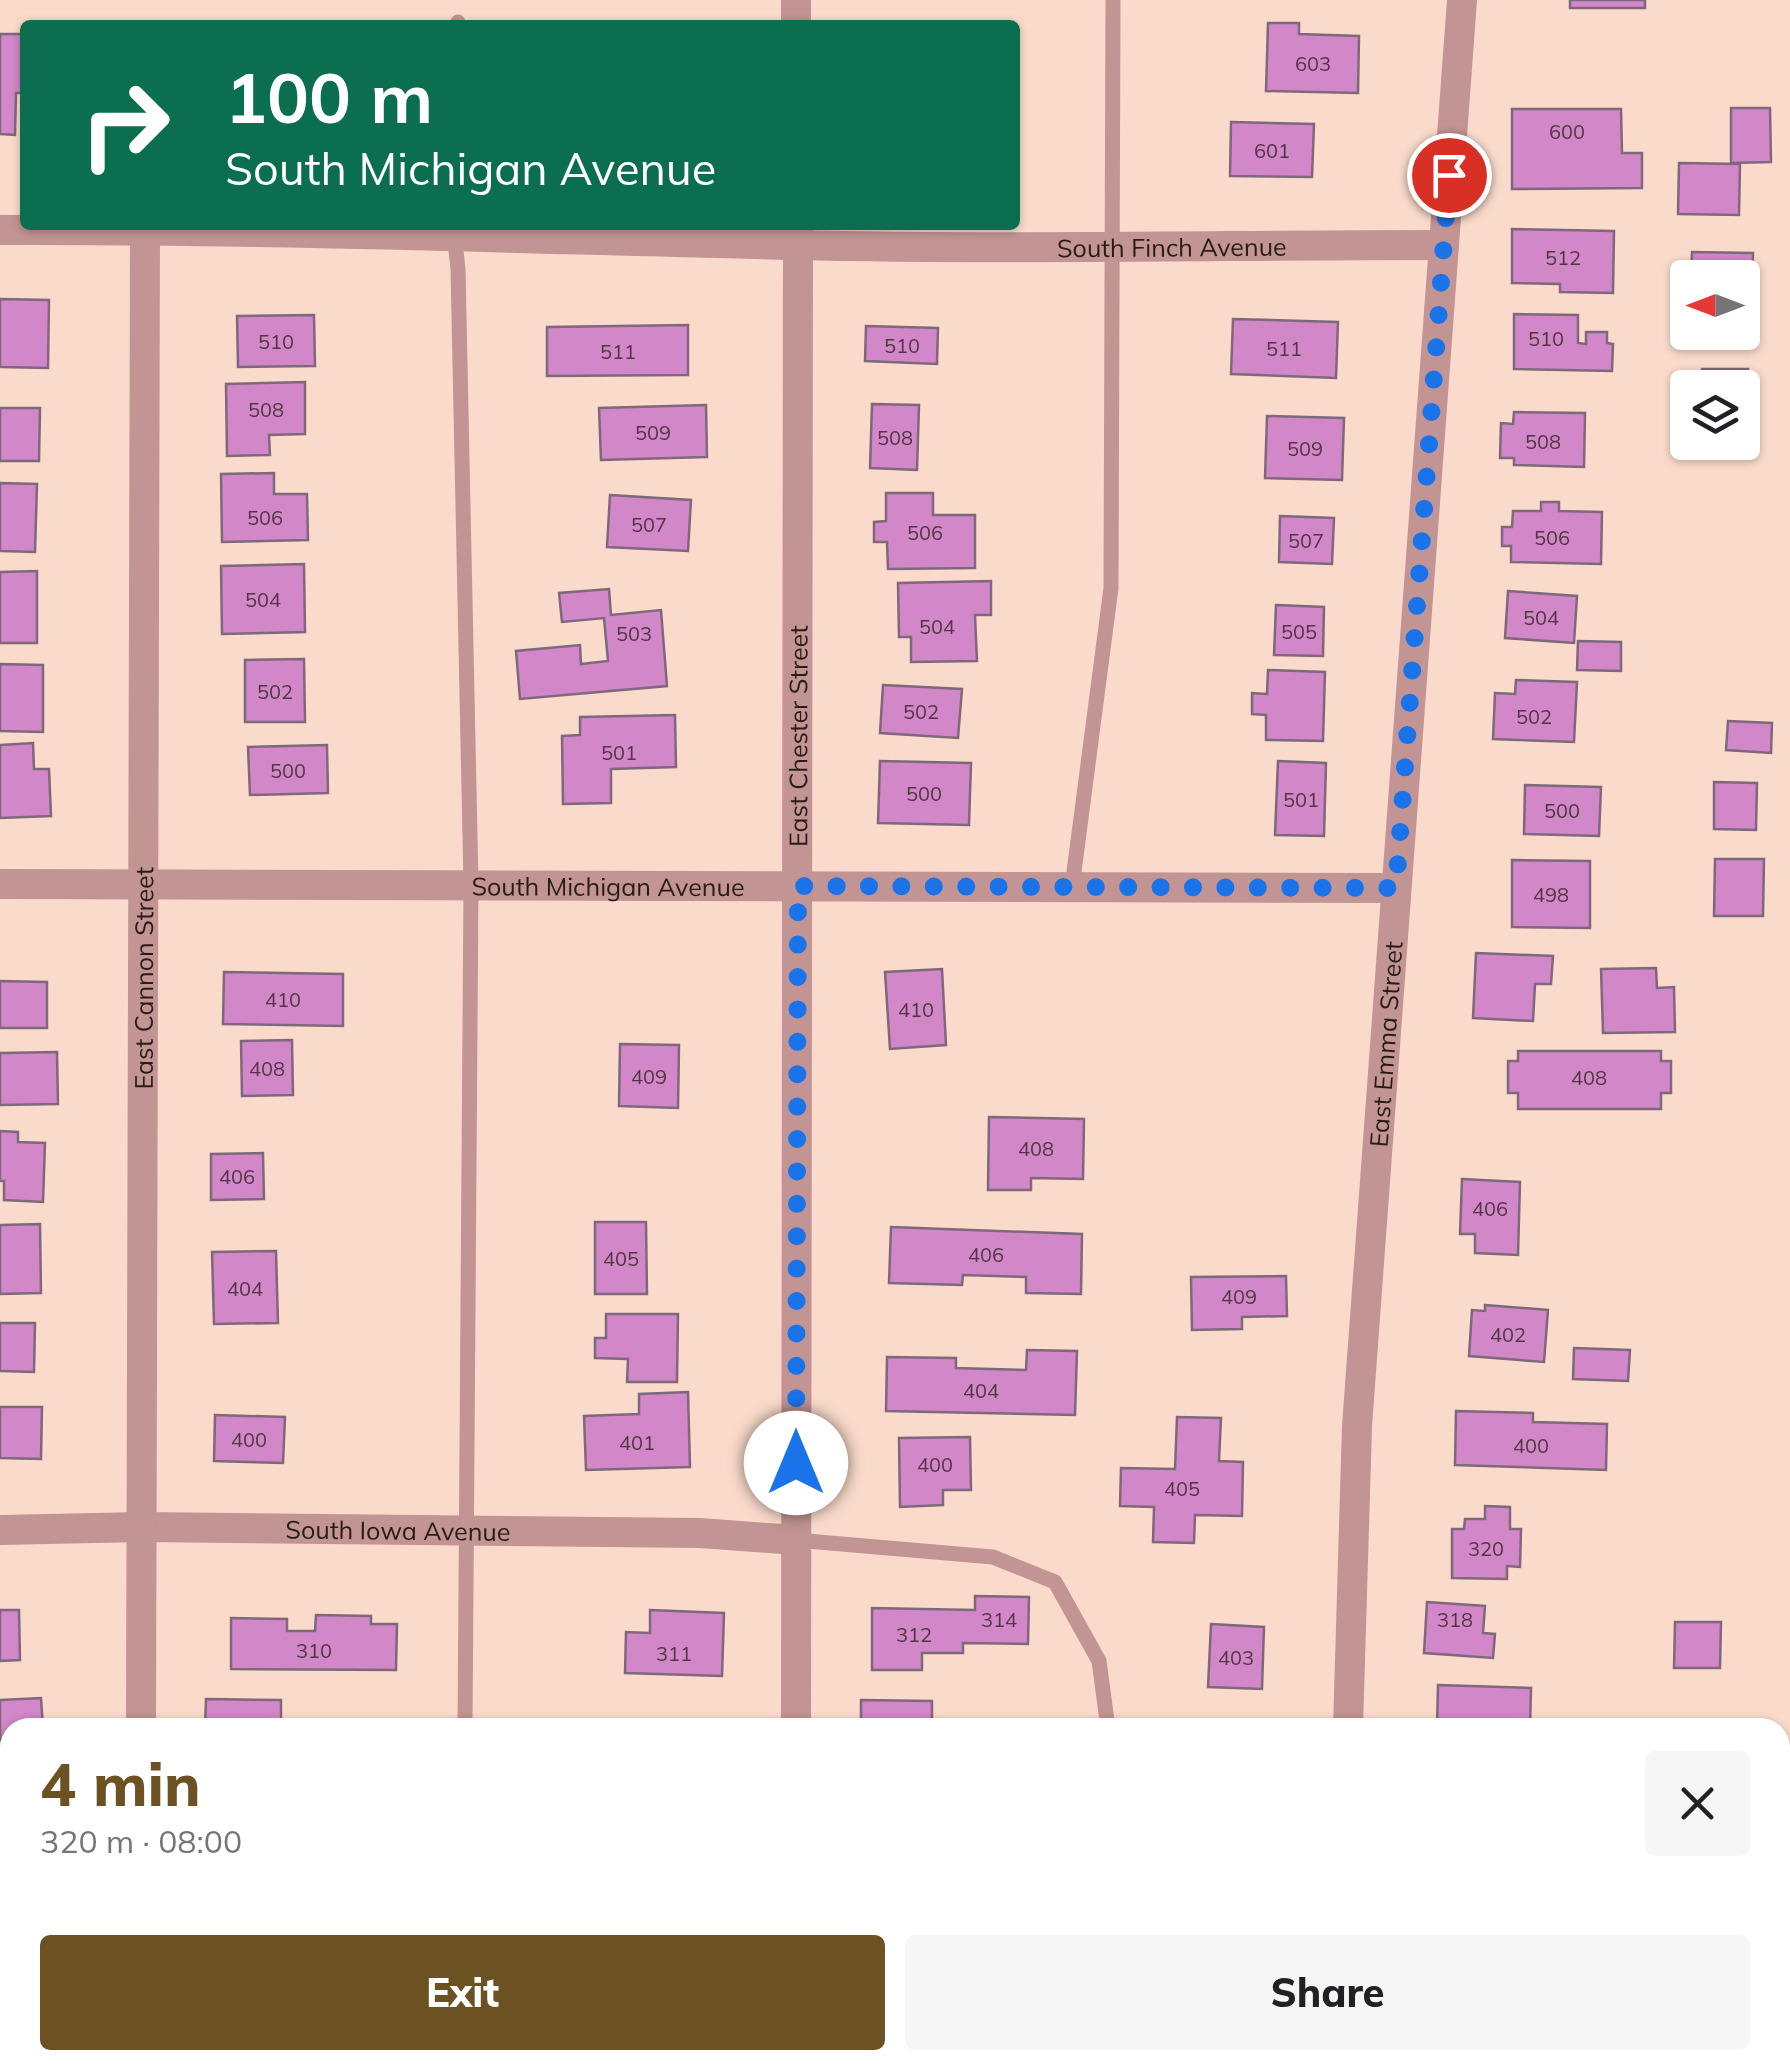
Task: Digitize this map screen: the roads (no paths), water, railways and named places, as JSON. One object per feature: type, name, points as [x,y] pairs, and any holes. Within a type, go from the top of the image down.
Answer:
[{"type":"street","name":"East Emma Street","points":[[1348,1718],[1357,1426],[1462,0]]},
{"type":"street","name":"South Finch Avenue","points":[[0,230],[798,235],[1112,248],[1444,245]]},
{"type":"street","name":"East Cannon Street","points":[[141,1718],[145,230]]},
{"type":"street","name":"East Chester Street","points":[[796,1718],[798,235]]},
{"type":"street","name":"South Michigan Avenue","points":[[0,884],[1396,888]]},
{"type":"street","name":"South Iowa Avenue","points":[[0,1530],[142,1527],[468,1531],[700,1534],[795,1540]]},
{"type":"lane","points":[[1072,887],[1111,588],[1112,0]]},
{"type":"lane","points":[[454,231],[472,884],[465,1718]]},
{"type":"lane","points":[[795,1540],[992,1557],[1054,1582],[1100,1661],[1107,1718]]}]
